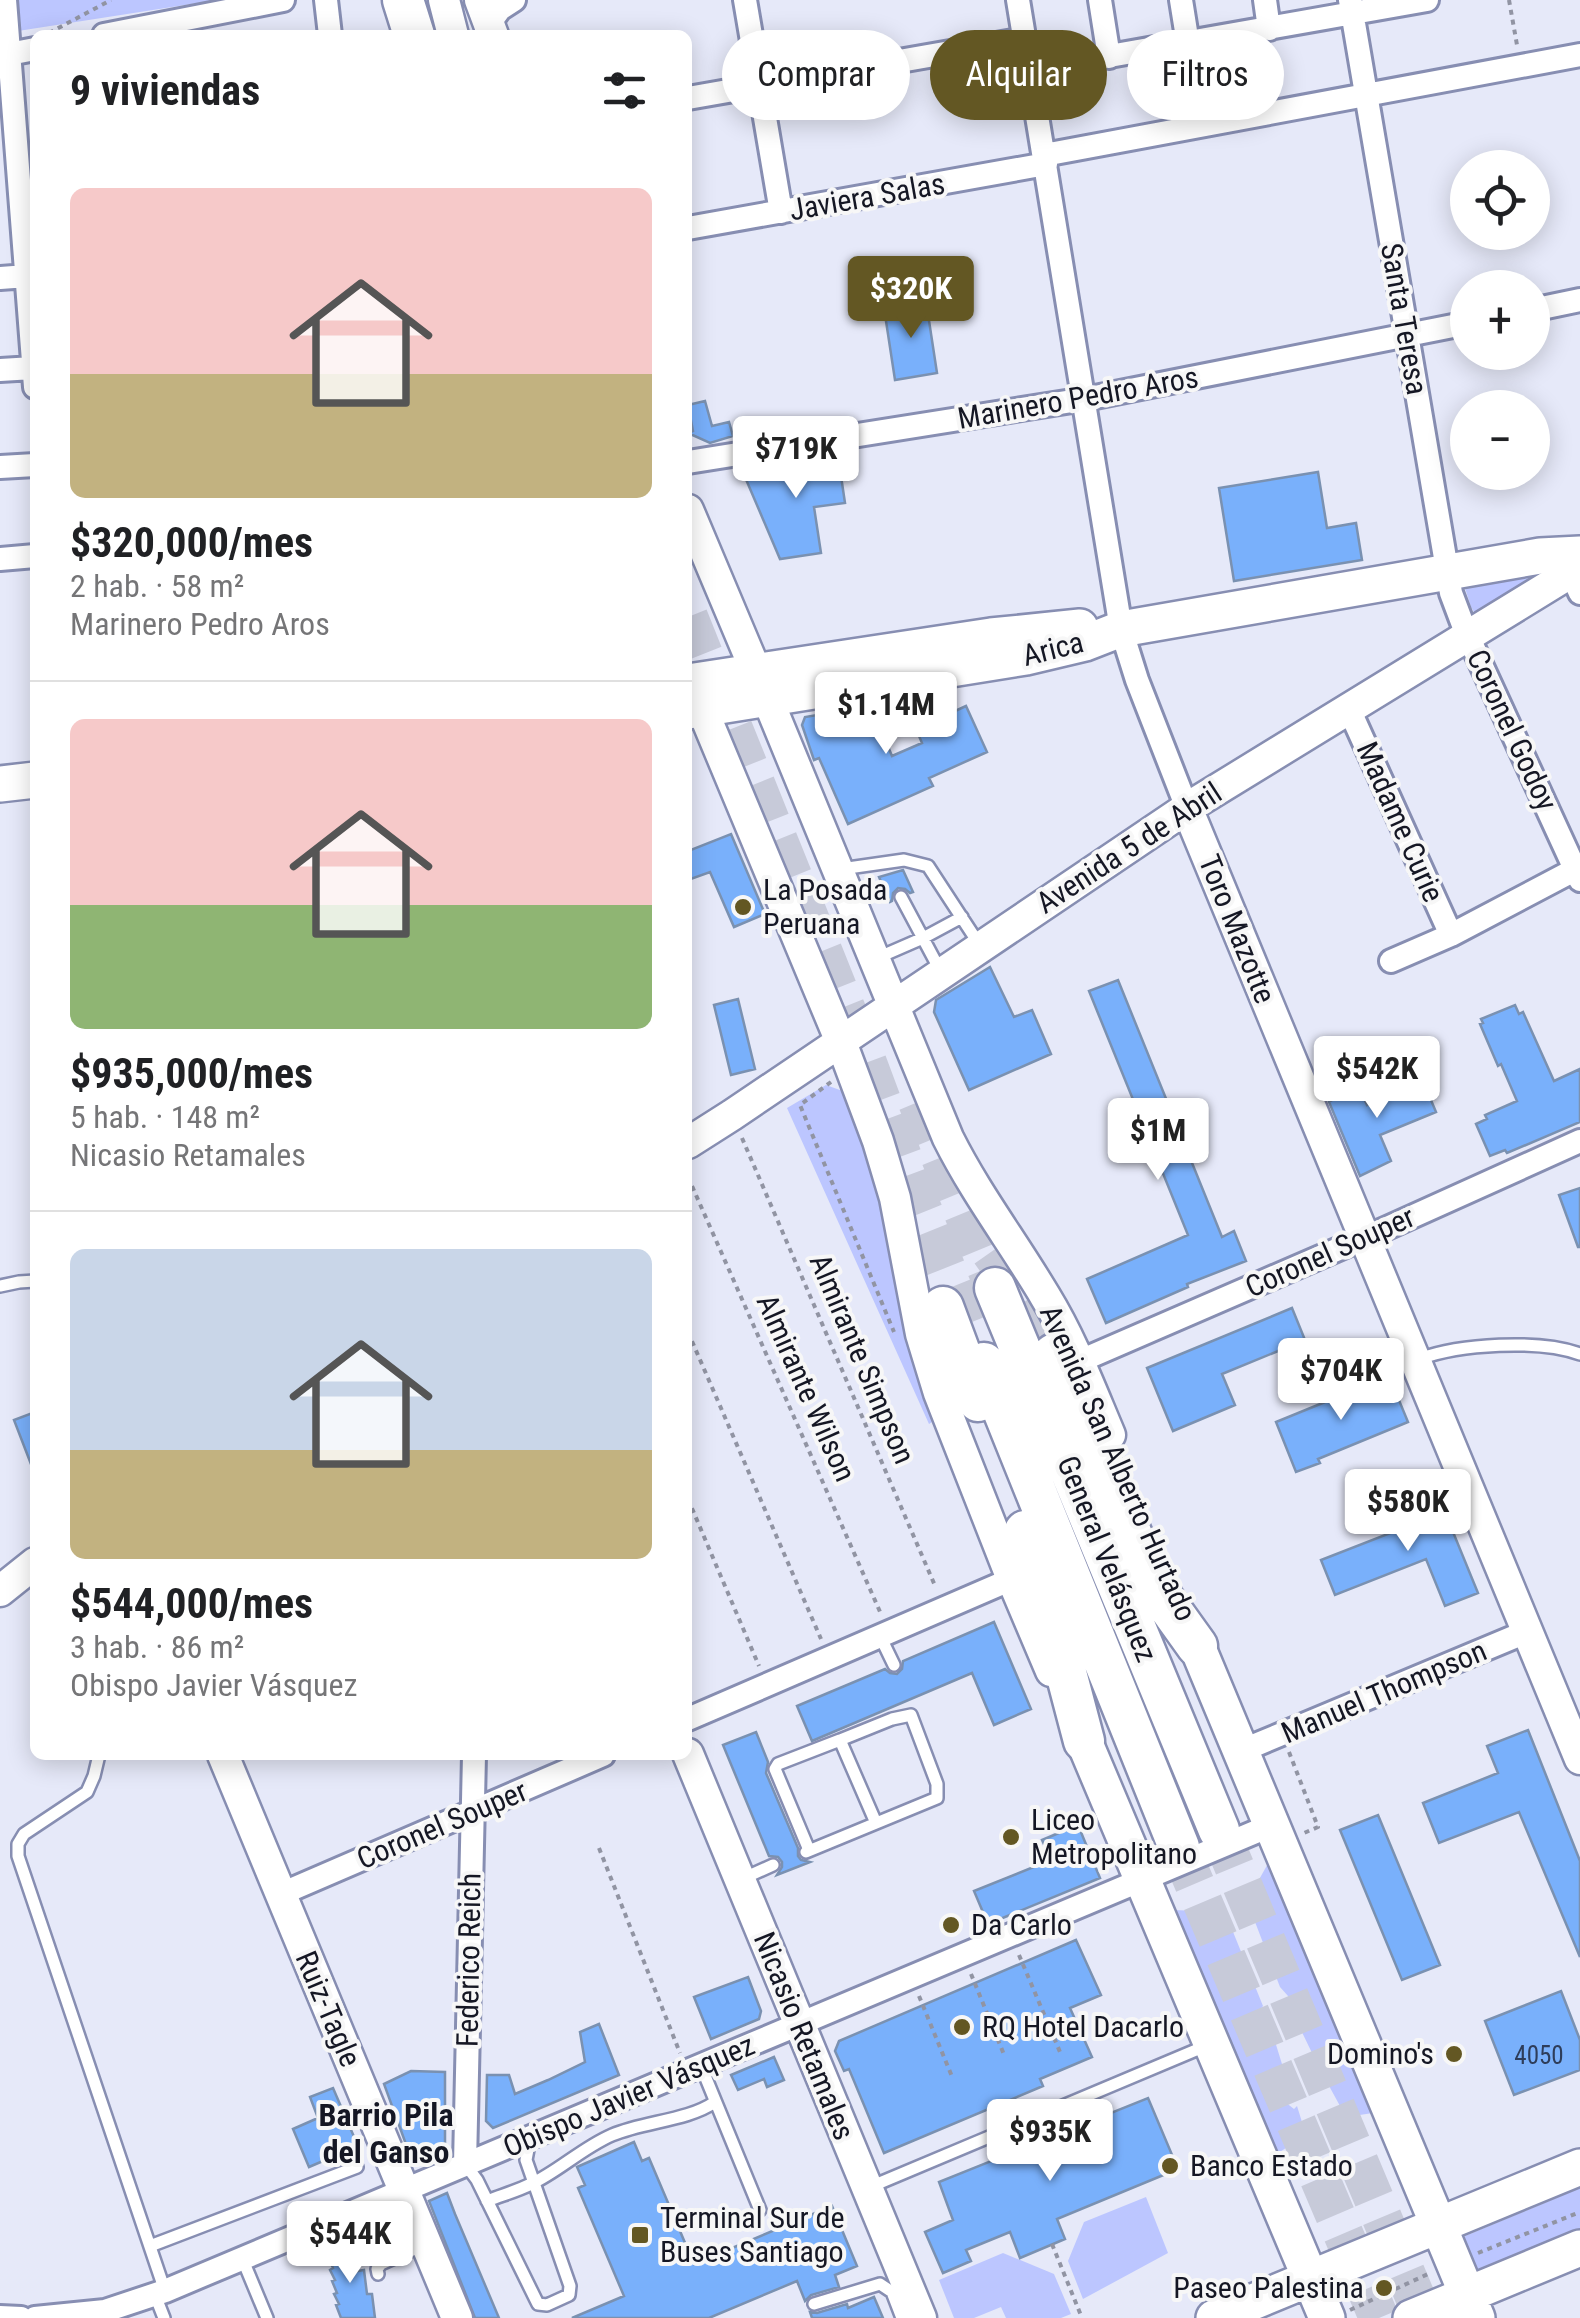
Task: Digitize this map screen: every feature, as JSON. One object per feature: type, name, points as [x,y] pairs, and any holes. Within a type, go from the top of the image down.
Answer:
[{"type":"highway","points":[[404,0],[413,30]]},
{"type":"highway","name":"General Velásquez","points":[[995,1288],[1218,1830]]},
{"type":"highway","points":[[943,1307],[1034,1558],[1084,1741]]},
{"type":"highway","points":[[1067,1358],[1142,1561],[1197,1646]]},
{"type":"highway","name":"General Velásquez","points":[[984,1363],[1179,1847]]},
{"type":"main road","name":"Avenida 5 de Abril","points":[[1570,568],[1580,536]]},
{"type":"main road","name":"Arica","points":[[692,692],[762,686],[1051,628],[1121,629],[1447,572],[1570,568]]},
{"type":"main road","points":[[0,784],[30,781]]},
{"type":"main road","name":"Avenida San Alberto Hurtado","points":[[1197,1646],[1472,2306]]},
{"type":"main road","points":[[1084,1741],[1327,2318]]},
{"type":"main road","points":[[1214,2318],[1580,2167]]},
{"type":"main road","points":[[1411,2318],[1472,2306],[1580,2248]]},
{"type":"street","points":[[6,0],[10,184],[30,292]]},
{"type":"street","points":[[157,30],[204,25],[283,0]]},
{"type":"street","points":[[326,0],[329,30]]},
{"type":"street","points":[[444,0],[452,30]]},
{"type":"street","points":[[488,20],[514,0]]},
{"type":"street","points":[[745,0],[750,30]]},
{"type":"street","name":"Toro Mazotte","points":[[1018,0],[1023,30]]},
{"type":"street","points":[[1100,0],[1109,57],[1127,54]]},
{"type":"street","points":[[1182,0],[1186,30]]},
{"type":"street","points":[[1265,0],[1270,28]]},
{"type":"street","points":[[1260,30],[1352,7],[1428,0]]},
{"type":"street","name":"Santa Teresa","points":[[1352,7],[1447,572],[1454,604],[1468,636]]},
{"type":"street","points":[[10,54],[30,49]]},
{"type":"street","name":"Javiera Salas","points":[[692,227],[1045,160],[1201,125],[1580,55]]},
{"type":"street","points":[[692,97],[722,92]]},
{"type":"street","points":[[766,120],[781,212]]},
{"type":"street","name":"Toro Mazotte","points":[[1038,120],[1121,629],[1137,680],[1580,1760]]},
{"type":"street","points":[[1200,120],[1201,125]]},
{"type":"street","points":[[0,278],[27,276]]},
{"type":"street","points":[[1550,306],[1580,300]]},
{"type":"street","name":"Marinero Pedro Aros","points":[[692,461],[1085,400],[1450,326]]},
{"type":"street","points":[[0,370],[30,376]]},
{"type":"street","points":[[0,467],[30,465]]},
{"type":"street","name":"Avenida San Alberto Hurtado","points":[[692,520],[926,1087],[964,1170],[1046,1297],[1067,1358]]},
{"type":"street","points":[[0,559],[30,556]]},
{"type":"street","name":"Avenida 5 de Abril","points":[[692,1140],[1187,808],[1468,636],[1570,568]]},
{"type":"street","name":"Coronel Godoy","points":[[1468,636],[1578,872]]},
{"type":"street","points":[[692,694],[841,1042],[886,1165],[921,1334],[948,1420],[1012,1579],[1084,1741]]},
{"type":"street","name":"Madame Curie","points":[[1349,709],[1450,936]]},
{"type":"street","points":[[1390,960],[1450,936],[1578,872]]},
{"type":"street","name":"Coronel Souper","points":[[1067,1358],[1365,1238],[1580,1140]]},
{"type":"street","points":[[0,1591],[30,1567]]},
{"type":"street","points":[[692,1716],[881,1626],[1012,1579]]},
{"type":"street","name":"Manuel Thompson","points":[[1241,1751],[1526,1632]]},
{"type":"street","name":"Ruiz-Tagle","points":[[225,1760],[276,1897],[457,2318]]},
{"type":"street","name":"Federico Reich","points":[[465,2164],[474,1760]]},
{"type":"street","name":"Coronel Souper","points":[[276,1897],[592,1760]]},
{"type":"street","name":"Nicasio Retamales","points":[[690,1760],[921,2318]]},
{"type":"street","name":"Obispo Javier Vásquez","points":[[35,2318],[74,2317],[125,2306],[160,2293],[1142,1880],[1276,1834]]},
{"type":"street","points":[[0,2317],[22,2318]]},
{"type":"lane","points":[[836,869],[885,869],[904,860],[928,866],[980,946]]},
{"type":"lane","points":[[901,897],[941,972]]},
{"type":"lane","points":[[873,959],[962,918]]},
{"type":"lane","points":[[0,1286],[30,1281]]},
{"type":"lane","points":[[1415,1361],[1440,1352],[1478,1347],[1564,1349],[1580,1354]]},
{"type":"lane","points":[[881,1626],[894,1665]]},
{"type":"lane","points":[[906,1701],[937,1784],[937,1798],[808,1851],[774,1768],[892,1719],[911,1715]]},
{"type":"lane","points":[[840,1740],[876,1823]]},
{"type":"lane","points":[[97,1760],[87,1792],[24,1834],[18,1844],[18,1856],[150,2246],[164,2318]]},
{"type":"lane","points":[[740,1880],[772,1864]]},
{"type":"lane","points":[[868,2188],[1212,2044]]},
{"type":"lane","points":[[701,2066],[760,2210]]},
{"type":"lane","points":[[488,2201],[534,2183],[616,2133],[690,2115],[716,2102]]},
{"type":"lane","points":[[465,2164],[488,2201],[538,2304],[547,2305],[569,2294],[570,2286],[526,2160],[531,2137]]},
{"type":"lane","points":[[150,2246],[357,2167]]},
{"type":"lane","points":[[378,2274],[381,2264],[426,2244]]},
{"type":"lane","points":[[242,2258],[266,2318]]},
{"type":"lane","points":[[814,2304],[880,2284],[892,2292],[902,2318]]},
{"type":"path","points":[[54,30],[111,0]]},
{"type":"path","points":[[1509,0],[1521,66]]},
{"type":"path","points":[[831,1082],[800,1105],[895,1335]]},
{"type":"path","name":"Almirante Simpson","points":[[744,1143],[938,1593]]},
{"type":"path","name":"Almirante Wilson","points":[[692,1186],[881,1626]]},
{"type":"path","points":[[692,1341],[823,1643]]},
{"type":"path","points":[[692,1508],[761,1670]]},
{"type":"path","points":[[1276,1834],[1318,1827],[1282,1734]]},
{"type":"path","points":[[599,1848],[678,2046]]},
{"type":"path","points":[[1011,1936],[1060,2052]]},
{"type":"path","points":[[964,1956],[1005,2056]]},
{"type":"path","points":[[912,1978],[952,2078]]},
{"type":"path","points":[[1052,2244],[1082,2318]]},
{"type":"shaded area","points":[[16,0],[217,0],[18,31]]},
{"type":"shaded area","points":[[1562,569],[1479,620],[1465,588]]},
{"type":"shaded area","points":[[826,1085],[851,1094],[902,1280],[903,1321],[938,1418],[929,1424],[787,1108]]},
{"type":"shaded area","points":[[1270,1860],[1373,2113],[1346,2117],[1328,2084],[1338,2070],[1313,2055],[1298,2024],[1309,2008],[1280,1987],[1247,1901]]},
{"type":"shaded area","points":[[1173,1910],[1225,1912],[1263,2006],[1251,2022],[1273,2035],[1286,2077],[1275,2094],[1294,2109],[1297,2106],[1306,2135],[1272,2157]]},
{"type":"shaded area","points":[[1580,2188],[1580,2231],[1473,2274],[1458,2239]]},
{"type":"shaded area","points":[[1146,2197],[1168,2253],[1083,2299],[1068,2261],[1084,2222]]},
{"type":"shaded area","points":[[1003,2253],[1054,2274],[1071,2314],[1061,2318],[1006,2318],[1001,2307],[974,2318],[954,2318],[939,2280]]},
{"type":"building","points":[[926,301],[937,373],[895,380],[884,308]]},
{"type":"building","points":[[705,401],[712,426],[729,422],[733,436],[710,443],[692,435],[692,404]]},
{"type":"building","points":[[838,456],[845,503],[814,507],[821,553],[780,559],[742,470]]},
{"type":"building","points":[[1318,472],[1327,528],[1356,523],[1362,560],[1234,581],[1219,488]]},
{"type":"building","points":[[871,706],[892,756],[922,743],[916,729],[966,706],[987,752],[929,778],[933,786],[848,824],[819,758],[814,760],[802,725],[805,717]]},
{"type":"building","points":[[731,834],[765,914],[734,927],[710,872],[692,879],[692,849]]},
{"type":"building","points":[[903,870],[913,892],[898,888],[890,902],[879,877]]},
{"type":"building","points":[[990,967],[1014,1017],[1032,1010],[1051,1054],[969,1090],[934,1012],[936,1000]]},
{"type":"building","points":[[1118,980],[1222,1237],[1234,1231],[1246,1261],[1106,1323],[1087,1279],[1188,1235],[1089,991]]},
{"type":"building","points":[[738,999],[755,1069],[731,1075],[714,1005]]},
{"type":"building","points":[[1515,1005],[1519,1014],[1523,1012],[1554,1081],[1580,1069],[1580,1122],[1507,1153],[1505,1150],[1490,1156],[1476,1124],[1487,1119],[1485,1115],[1517,1101],[1480,1024],[1481,1019]]},
{"type":"building","points":[[1423,1081],[1436,1112],[1380,1135],[1391,1161],[1360,1176],[1329,1102],[1358,1084],[1367,1105]]},
{"type":"building","points":[[1580,1188],[1580,1247],[1578,1247],[1559,1195]]},
{"type":"building","points":[[1292,1308],[1305,1340],[1222,1374],[1235,1405],[1173,1431],[1147,1368]]},
{"type":"building","points":[[1389,1376],[1408,1422],[1296,1472],[1276,1422]]},
{"type":"building","points":[[30,1414],[30,1462],[14,1420]]},
{"type":"building","points":[[1435,1488],[1478,1593],[1445,1606],[1426,1559],[1335,1595],[1321,1560],[1416,1523],[1406,1499]]},
{"type":"building","points":[[994,1622],[1031,1709],[994,1725],[972,1673],[812,1741],[797,1706],[885,1669],[897,1674],[903,1661]]},
{"type":"building","points":[[1528,1730],[1580,1861],[1580,1957],[1519,1812],[1439,1843],[1423,1803],[1498,1773],[1487,1746]]},
{"type":"building","points":[[756,1732],[768,1762],[766,1773],[798,1856],[810,1862],[777,1875],[782,1862],[769,1856],[723,1745]]},
{"type":"building","points":[[1378,1815],[1440,1965],[1402,1980],[1340,1830]]},
{"type":"building","points":[[1078,1825],[1100,1878],[988,1924],[974,1891],[1051,1860],[1042,1840]]},
{"type":"building","points":[[1076,1940],[1101,1995],[1070,2008],[1092,2057],[1040,2079],[1043,2086],[884,2153],[849,2069],[844,2071],[835,2051],[839,2041]]},
{"type":"building","points":[[748,1977],[761,2011],[759,2019],[711,2039],[694,1997]]},
{"type":"building","points":[[1561,1991],[1580,2040],[1580,2070],[1514,2095],[1485,2021]]},
{"type":"building","points":[[599,2024],[619,2075],[493,2128],[486,2121],[487,2075],[509,2075],[515,2094],[548,2080],[585,2062],[580,2032]]},
{"type":"building","points":[[774,2057],[784,2080],[767,2087],[764,2079],[738,2090],[731,2075]]},
{"type":"building","points":[[411,2071],[445,2072],[445,2143],[411,2158],[384,2084]]},
{"type":"building","points":[[333,2088],[358,2146],[309,2167],[293,2129],[318,2118],[310,2097]]},
{"type":"building","points":[[1148,2098],[1178,2169],[1057,2219],[1065,2239],[1020,2258],[1010,2232],[966,2250],[971,2261],[943,2273],[925,2232],[953,2220],[939,2182]]},
{"type":"building","name":"Terminal Sur de Buses Santiago","points":[[634,2142],[642,2161],[649,2158],[694,2264],[832,2206],[857,2266],[835,2275],[839,2287],[811,2295],[805,2301],[797,2281],[709,2318],[572,2318],[624,2296],[578,2188],[585,2185],[577,2167]]},
{"type":"building","points":[[447,2193],[499,2318],[475,2318],[429,2201]]},
{"type":"building","points":[[348,2239],[352,2272],[364,2270],[375,2318],[341,2318],[336,2305],[339,2304],[332,2281],[335,2280],[330,2270],[333,2268],[328,2257],[334,2255],[331,2249]]},
{"type":"building","points":[[874,2297],[883,2318],[812,2318],[810,2312],[847,2304],[848,2308]]},
{"type":"tunnel","points":[[692,627],[974,1339]]},
{"type":"tunnel","points":[[918,1102],[995,1288]]},
{"type":"tunnel","points":[[991,1252],[1030,1308],[1054,1354]]},
{"type":"tunnel","points":[[1219,1830],[1424,2318]]},
{"type":"tunnel","points":[[1179,1847],[1379,2318]]},
{"type":"place","name":"La Posada Peruana","points":[[743,907]]},
{"type":"place","name":"Liceo Metropolitano","points":[[1011,1837]]},
{"type":"place","name":"Da Carlo","points":[[951,1925]]},
{"type":"place","name":"RQ Hotel Dacarlo","points":[[962,2027]]},
{"type":"place","name":"Domino's","points":[[1454,2054]]},
{"type":"place","name":"Banco Estado","points":[[1170,2166]]},
{"type":"place","name":"Terminal Sur de Buses Santiago","points":[[640,2235]]},
{"type":"place","name":"Paseo Palestina","points":[[1384,2288]]},
{"type":"district","name":"Barrio Pila del Ganso","points":[[386,2134]]}]
